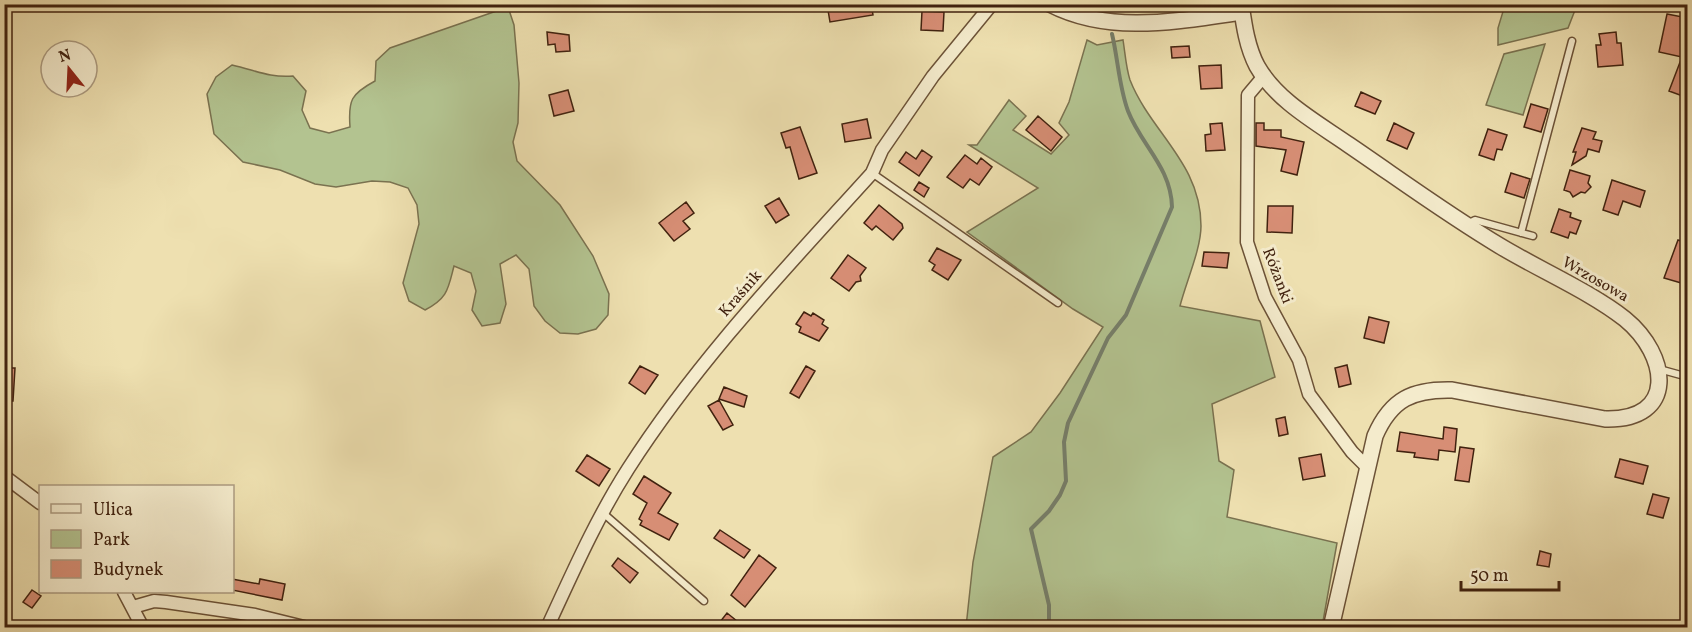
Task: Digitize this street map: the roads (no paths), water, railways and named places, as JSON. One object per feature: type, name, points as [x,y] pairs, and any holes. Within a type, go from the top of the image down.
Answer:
[{"type":"street","name":"Kraśnik","points":[[547,627],[603,513],[647,439],[698,369],[805,244],[872,173],[882,150],[933,76],[992,4]]},
{"type":"street","points":[[1050,4],[1084,19],[1110,23],[1155,22],[1242,8]]},
{"type":"street","name":"Wrzosowa","points":[[1242,8],[1251,52],[1264,75],[1296,109],[1467,224],[1625,320],[1649,347],[1659,369]]},
{"type":"street","name":"Różanki","points":[[1264,75],[1248,95],[1246,242],[1265,297],[1299,360],[1309,394],[1352,452],[1366,466]]},
{"type":"street","points":[[1331,627],[1366,466],[1375,436],[1387,411],[1400,401],[1420,392],[1452,390],[1605,419],[1623,420],[1642,413],[1654,401],[1659,385],[1659,369]]},
{"type":"street","points":[[4,476],[39,502]]},
{"type":"street","points":[[125,593],[143,627]]},
{"type":"street","points":[[133,607],[154,601],[166,602],[255,615],[308,627]]},
{"type":"lane","points":[[1521,233],[1572,41]]},
{"type":"lane","points":[[872,173],[1058,303]]},
{"type":"lane","points":[[1467,224],[1475,220],[1533,236]]},
{"type":"lane","points":[[1659,369],[1688,377]]},
{"type":"lane","points":[[603,513],[704,601]]},
{"type":"waterway","points":[[1049,628],[1049,605],[1031,529],[1049,511],[1060,495],[1066,481],[1064,442],[1068,423],[1108,338],[1126,315],[1172,207],[1167,180],[1128,111],[1112,34]]}]
